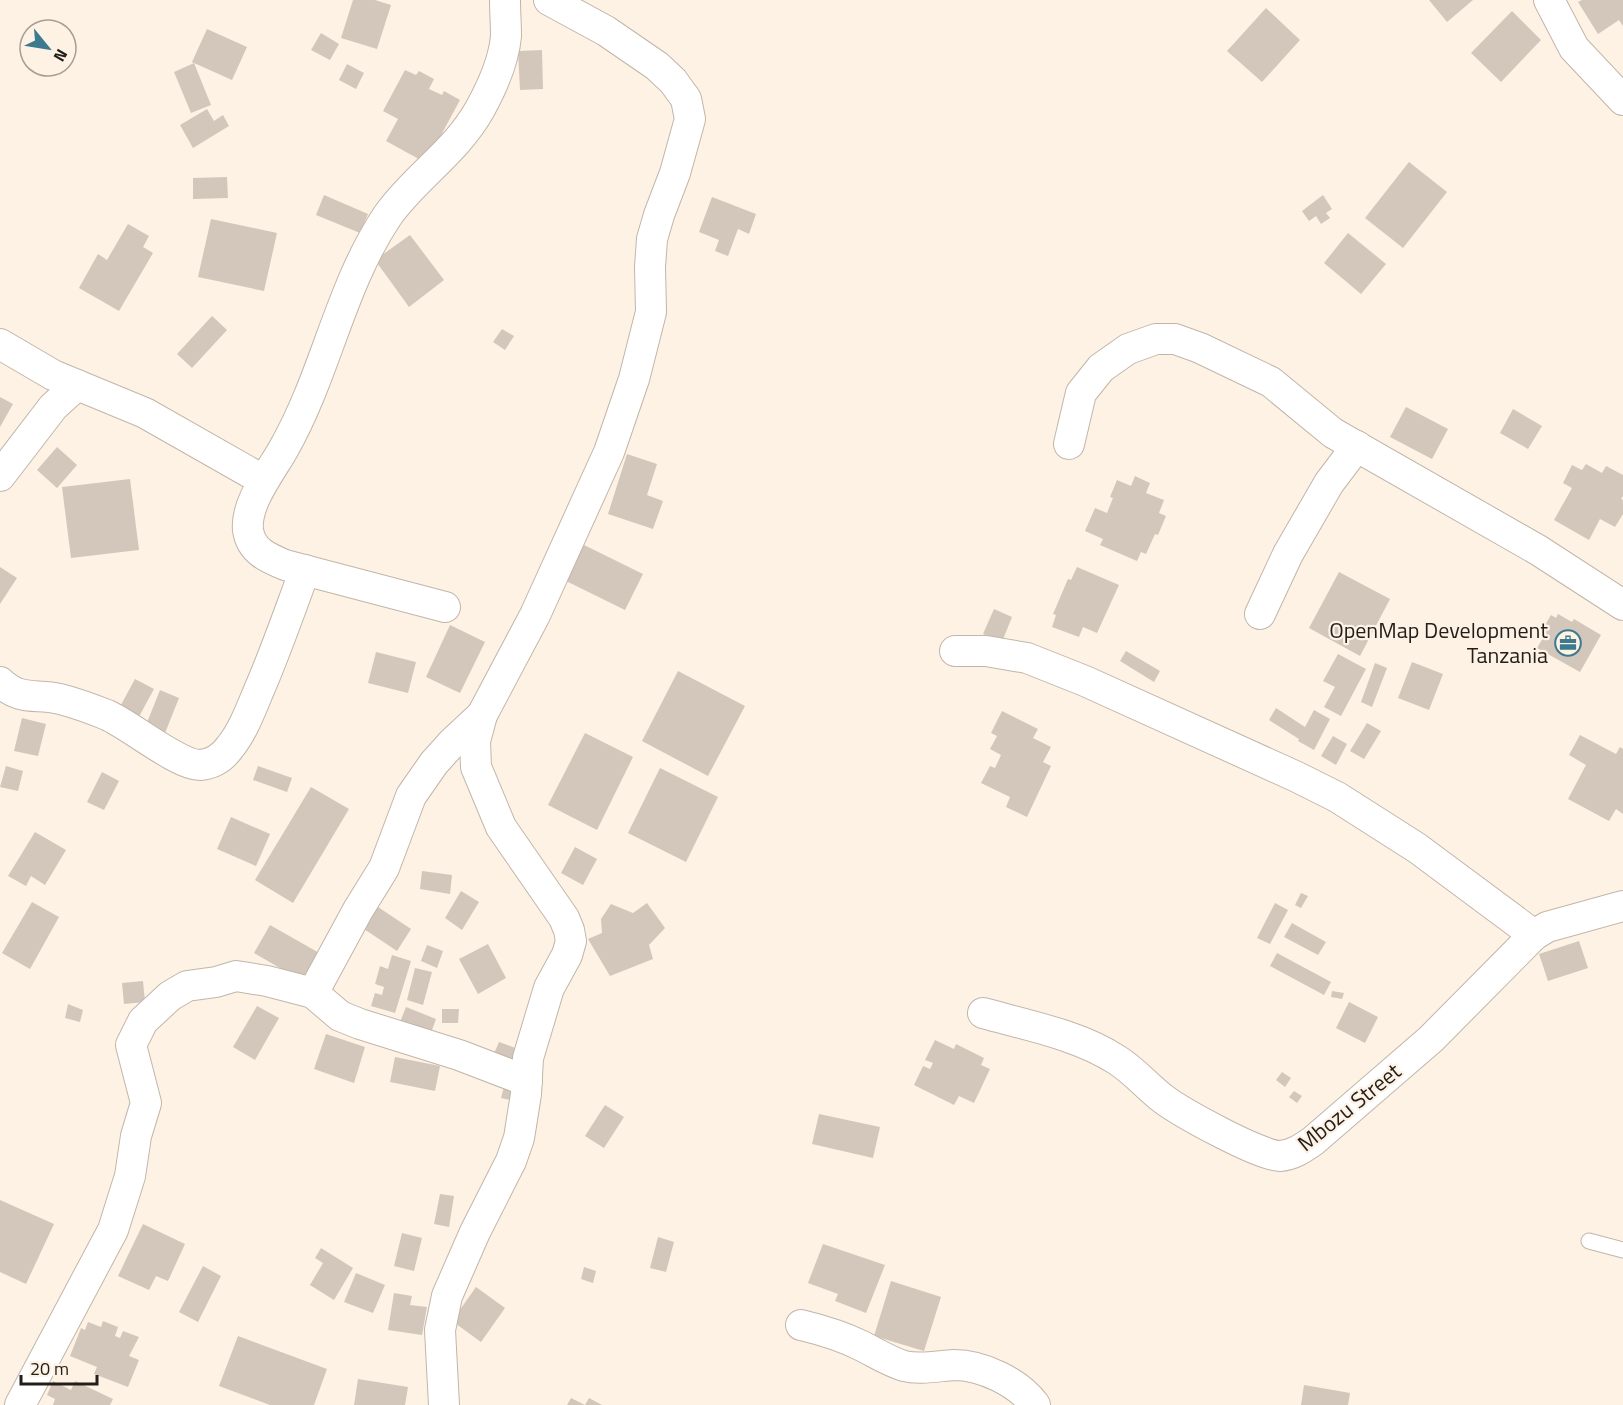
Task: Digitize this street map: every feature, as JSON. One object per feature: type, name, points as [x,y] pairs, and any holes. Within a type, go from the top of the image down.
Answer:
[{"type":"street","points":[[445,607],[285,565],[264,556],[252,543],[248,528],[252,506],[263,480],[284,448],[302,410],[366,253],[388,215],[451,150],[484,101],[494,81],[506,39],[505,0]]},
{"type":"street","points":[[444,1405],[440,1330],[447,1296],[475,1232],[511,1161],[519,1138],[528,1058],[539,1017],[549,988],[567,955],[571,941],[564,918],[501,827],[476,767],[475,741],[482,716],[535,615],[609,452],[631,390],[651,312],[652,239],[658,215],[675,173],[690,119],[686,99],[673,81],[657,66],[606,31],[549,0]]},
{"type":"street","points":[[1549,0],[1574,48],[1623,100]]},
{"type":"street","points":[[1069,444],[1081,393],[1101,368],[1128,349],[1156,339],[1175,339],[1200,348],[1271,382],[1333,434],[1538,550],[1623,605]]},
{"type":"street","points":[[0,344],[53,375],[145,413],[263,480]]},
{"type":"street","points":[[0,476],[53,407],[77,385]]},
{"type":"street","points":[[1260,614],[1288,554],[1329,483],[1357,446]]},
{"type":"street","points":[[0,682],[11,692],[30,697],[57,698],[88,707],[110,717],[177,757],[198,765],[215,762],[231,747],[249,713],[275,651],[304,570]]},
{"type":"street","points":[[955,651],[986,651],[1027,658],[1085,681],[1298,777],[1337,797],[1417,848],[1534,935]]},
{"type":"street","points":[[313,993],[358,910],[384,868],[411,796],[440,757],[482,716]]},
{"type":"street","name":"Mbozu Street","points":[[983,1013],[1069,1037],[1116,1059],[1164,1100],[1264,1153],[1281,1156],[1296,1152],[1313,1141],[1422,1047],[1534,935],[1547,927],[1623,906]]},
{"type":"street","points":[[20,1405],[114,1230],[130,1176],[136,1136],[146,1102],[131,1046],[142,1021],[170,996],[187,986],[216,982],[236,976],[267,981],[313,993],[340,1016],[360,1024],[459,1055],[527,1081]]},
{"type":"street","points":[[801,1325],[825,1330],[906,1366],[973,1367],[998,1376],[1019,1390],[1035,1405]]},
{"type":"lane","points":[[1589,1241],[1623,1250]]},
{"type":"building","points":[[353,0],[375,0],[391,5],[377,49],[341,38]]},
{"type":"building","points":[[1429,0],[1473,0],[1447,22]]},
{"type":"building","points":[[1582,0],[1623,0],[1623,26],[1619,20],[1598,34],[1578,2]]},
{"type":"building","points":[[1266,8],[1300,40],[1262,82],[1227,51]]},
{"type":"building","points":[[1512,11],[1541,40],[1501,82],[1471,53]]},
{"type":"building","points":[[207,29],[247,47],[232,80],[192,62]]},
{"type":"building","points":[[321,33],[339,44],[330,60],[311,50]]},
{"type":"building","points":[[542,50],[543,89],[520,90],[518,51]]},
{"type":"building","points":[[194,63],[211,105],[191,113],[174,72]]},
{"type":"building","points":[[347,64],[364,73],[356,89],[339,80]]},
{"type":"building","points":[[405,70],[416,75],[419,71],[434,79],[429,89],[442,95],[444,91],[460,100],[426,163],[386,141],[398,119],[383,111]]},
{"type":"building","points":[[207,109],[214,121],[223,115],[229,126],[193,148],[180,125]]},
{"type":"building","points":[[1409,162],[1447,192],[1403,248],[1365,218]]},
{"type":"building","points":[[227,177],[228,198],[193,199],[193,178]]},
{"type":"building","points":[[324,195],[368,214],[360,233],[316,215]]},
{"type":"building","points":[[1323,195],[1332,209],[1326,213],[1330,218],[1321,224],[1316,216],[1309,221],[1302,211]]},
{"type":"building","points":[[712,197],[756,214],[749,234],[738,229],[728,256],[715,251],[719,240],[699,232]]},
{"type":"building","points":[[211,219],[277,233],[264,291],[198,277]]},
{"type":"building","points":[[128,224],[149,236],[143,247],[153,253],[119,311],[79,288],[98,254],[107,260]]},
{"type":"building","points":[[1348,233],[1386,264],[1361,294],[1324,263]]},
{"type":"building","points":[[410,235],[444,280],[409,307],[375,260]]},
{"type":"building","points":[[212,316],[227,330],[192,368],[177,354]]},
{"type":"building","points":[[502,329],[514,336],[505,350],[493,342]]},
{"type":"building","points":[[0,397],[13,404],[0,427]]},
{"type":"building","points":[[1406,407],[1448,429],[1432,459],[1390,437]]},
{"type":"building","points":[[1513,409],[1542,426],[1528,449],[1500,433]]},
{"type":"building","points":[[57,447],[77,465],[57,488],[37,470]]},
{"type":"building","points":[[627,454],[657,464],[647,495],[663,501],[653,529],[608,514]]},
{"type":"building","points":[[1586,464],[1602,473],[1606,466],[1623,475],[1621,499],[1623,500],[1623,514],[1615,527],[1600,519],[1589,540],[1554,520],[1572,488],[1563,483],[1572,465],[1582,470]]},
{"type":"building","points":[[1135,476],[1150,483],[1146,493],[1164,500],[1159,513],[1166,516],[1146,554],[1141,552],[1137,561],[1100,545],[1103,539],[1085,531],[1095,508],[1107,513],[1117,480],[1131,486]]},
{"type":"building","points":[[130,479],[139,550],[71,558],[62,487]]},
{"type":"building","points":[[582,544],[643,574],[625,610],[564,580]]},
{"type":"building","points":[[0,567],[17,578],[0,604]]},
{"type":"building","points":[[1077,567],[1119,585],[1097,633],[1083,627],[1079,637],[1052,627],[1056,615],[1053,614],[1068,579],[1071,580]]},
{"type":"building","points":[[1339,572],[1390,599],[1360,656],[1309,628]]},
{"type":"building","points":[[994,609],[1012,617],[1002,642],[983,634]]},
{"type":"building","name":"OpenMap Development Tanzania","points":[[1558,614],[1572,622],[1574,619],[1601,635],[1580,672],[1537,648],[1543,638],[1539,635],[1551,615],[1556,618]]},
{"type":"building","points":[[450,625],[485,642],[460,693],[426,677]]},
{"type":"building","points":[[1126,651],[1160,671],[1154,682],[1120,661]]},
{"type":"building","points":[[376,652],[416,662],[408,693],[368,683]]},
{"type":"building","points":[[1338,654],[1366,669],[1341,716],[1324,707],[1335,687],[1323,681]]},
{"type":"building","points":[[1412,662],[1443,674],[1429,710],[1398,698]]},
{"type":"building","points":[[1375,663],[1387,668],[1372,707],[1361,702]]},
{"type":"building","points":[[678,671],[745,706],[708,776],[642,741]]},
{"type":"building","points":[[135,679],[154,689],[135,724],[116,714]]},
{"type":"building","points":[[160,690],[179,698],[161,743],[142,735]]},
{"type":"building","points":[[1276,708],[1305,727],[1314,710],[1330,719],[1314,750],[1269,720]]},
{"type":"building","points":[[1002,711],[1038,729],[1033,738],[1051,747],[1043,762],[1051,766],[1027,817],[1006,807],[1010,797],[981,783],[990,766],[995,768],[1001,755],[990,749],[997,736],[991,733]]},
{"type":"building","points":[[22,718],[46,724],[38,756],[14,751]]},
{"type":"building","points":[[1367,723],[1381,731],[1364,759],[1350,751]]},
{"type":"building","points":[[585,733],[633,757],[597,830],[548,805]]},
{"type":"building","points":[[1580,735],[1616,754],[1620,747],[1623,749],[1623,814],[1616,809],[1609,821],[1568,799],[1586,765],[1569,755]]},
{"type":"building","points":[[1333,736],[1347,744],[1336,765],[1321,756]]},
{"type":"building","points":[[6,766],[23,771],[18,791],[0,787]]},
{"type":"building","points":[[258,766],[292,778],[287,792],[253,780]]},
{"type":"building","points":[[660,768],[718,797],[686,862],[628,833]]},
{"type":"building","points":[[102,772],[119,781],[104,810],[87,802]]},
{"type":"building","points":[[311,787],[349,809],[293,903],[255,880]]},
{"type":"building","points":[[231,817],[270,834],[256,866],[217,849]]},
{"type":"building","points":[[35,832],[66,850],[45,885],[31,876],[26,886],[8,876]]},
{"type":"building","points":[[575,847],[597,859],[583,885],[561,873]]},
{"type":"building","points":[[422,871],[452,875],[450,894],[420,889]]},
{"type":"building","points":[[461,891],[479,902],[462,930],[445,918]]},
{"type":"building","points":[[1301,893],[1308,896],[1301,908],[1295,905]]},
{"type":"building","points":[[32,902],[59,917],[30,969],[2,953]]},
{"type":"building","points":[[372,903],[411,929],[397,951],[358,925]]},
{"type":"building","points":[[647,903],[665,928],[649,945],[653,959],[610,976],[588,939],[602,933],[601,919],[611,904],[633,913]]},
{"type":"building","points":[[1275,903],[1288,910],[1270,944],[1257,938]]},
{"type":"building","points":[[1292,923],[1326,942],[1318,955],[1284,937]]},
{"type":"building","points":[[270,925],[321,954],[304,982],[254,953]]},
{"type":"building","points":[[1579,941],[1588,968],[1548,981],[1539,954]]},
{"type":"building","points":[[488,944],[506,978],[478,994],[459,959]]},
{"type":"building","points":[[427,945],[443,951],[437,968],[421,961]]},
{"type":"building","points":[[1277,953],[1331,982],[1324,995],[1270,966]]},
{"type":"building","points":[[392,955],[411,961],[395,1013],[371,1006],[375,993],[382,995],[384,987],[375,984],[380,966],[388,969]]},
{"type":"building","points":[[415,968],[432,972],[423,1005],[407,1000]]},
{"type":"building","points":[[143,981],[145,1002],[124,1004],[122,983]]},
{"type":"building","points":[[1332,991],[1344,993],[1342,999],[1331,997]]},
{"type":"building","points":[[1349,1002],[1378,1017],[1365,1043],[1336,1028]]},
{"type":"building","points":[[68,1004],[83,1010],[80,1022],[65,1018]]},
{"type":"building","points":[[257,1006],[279,1018],[255,1060],[233,1047]]},
{"type":"building","points":[[406,1007],[436,1019],[429,1038],[398,1027]]},
{"type":"building","points":[[442,1009],[459,1009],[458,1023],[442,1023]]},
{"type":"building","points":[[326,1034],[365,1047],[354,1083],[314,1069]]},
{"type":"building","points":[[935,1040],[954,1049],[956,1044],[984,1058],[981,1065],[990,1069],[974,1103],[959,1096],[954,1105],[914,1085],[923,1066],[930,1069],[933,1063],[925,1060]]},
{"type":"building","points":[[499,1042],[521,1050],[515,1064],[493,1056]]},
{"type":"building","points":[[395,1057],[440,1066],[435,1091],[390,1082]]},
{"type":"building","points":[[1282,1072],[1291,1078],[1285,1087],[1276,1080]]},
{"type":"building","points":[[505,1083],[520,1102],[501,1098]]},
{"type":"building","points":[[1294,1091],[1302,1096],[1297,1103],[1289,1097]]},
{"type":"building","points":[[605,1105],[624,1117],[604,1148],[585,1136]]},
{"type":"building","points":[[819,1114],[880,1127],[873,1158],[812,1144]]},
{"type":"building","points":[[440,1194],[454,1196],[449,1227],[434,1224]]},
{"type":"building","points":[[0,1200],[54,1224],[26,1284],[0,1272]]},
{"type":"building","points":[[143,1224],[185,1244],[168,1281],[156,1276],[149,1290],[118,1276]]},
{"type":"building","points":[[402,1233],[422,1238],[414,1271],[394,1266]]},
{"type":"building","points":[[658,1237],[674,1242],[666,1272],[650,1268]]},
{"type":"building","points":[[823,1244],[885,1265],[866,1313],[835,1301],[838,1294],[808,1283]]},
{"type":"building","points":[[321,1248],[353,1268],[334,1300],[310,1285],[323,1263],[315,1258]]},
{"type":"building","points":[[203,1266],[221,1276],[198,1322],[179,1312]]},
{"type":"building","points":[[584,1267],[596,1271],[593,1283],[581,1279]]},
{"type":"building","points":[[356,1273],[385,1285],[373,1313],[344,1302]]},
{"type":"building","points":[[891,1281],[941,1297],[924,1351],[874,1336]]},
{"type":"building","points":[[476,1287],[505,1308],[481,1342],[452,1321]]},
{"type":"building","points":[[394,1293],[412,1296],[410,1305],[427,1307],[422,1335],[388,1330]]},
{"type":"building","points":[[103,1321],[118,1327],[115,1336],[120,1338],[123,1331],[139,1337],[129,1356],[139,1360],[128,1387],[94,1374],[97,1367],[70,1356],[81,1328],[85,1330],[88,1322],[101,1327]]},
{"type":"building","points":[[238,1336],[327,1369],[314,1405],[270,1405],[219,1386]]},
{"type":"building","points":[[358,1379],[408,1387],[405,1405],[354,1405]]},
{"type":"building","points":[[53,1381],[71,1390],[75,1381],[113,1399],[110,1405],[53,1405],[55,1399],[47,1395]]},
{"type":"building","points":[[1304,1385],[1350,1393],[1348,1405],[1301,1405]]},
{"type":"building","points":[[571,1398],[585,1405],[567,1405]]},
{"type":"building","points":[[589,1398],[602,1405],[585,1405]]},
{"type":"place","name":"OpenMap Development Tanzania","points":[[1568,643]]}]
